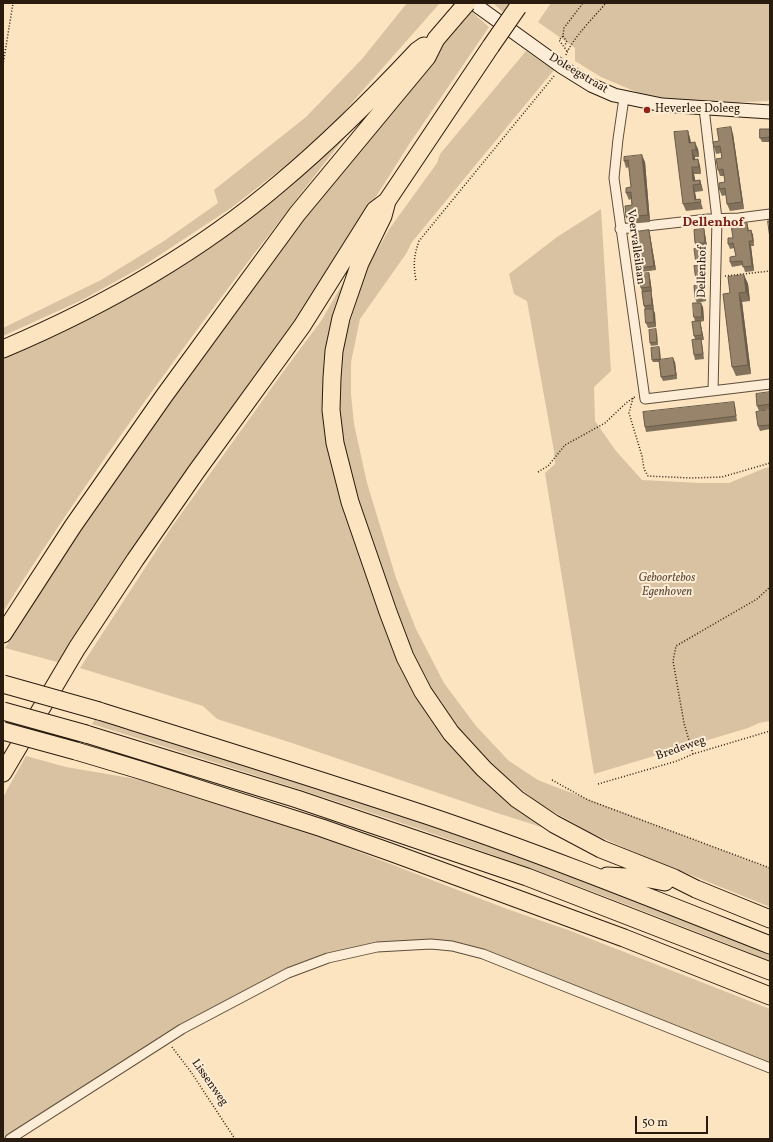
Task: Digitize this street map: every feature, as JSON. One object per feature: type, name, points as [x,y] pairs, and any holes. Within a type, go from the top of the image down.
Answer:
[{"type":"highway","points":[[3,634],[73,526],[164,396],[297,214],[427,57],[436,39],[466,3]]},
{"type":"highway","points":[[520,5],[387,201],[383,216],[360,262],[340,318],[334,351],[332,410],[335,443],[350,502],[388,612],[406,657],[423,692],[451,733],[484,768],[517,799],[554,824],[601,849],[674,878],[696,890],[770,919]]},
{"type":"highway","points":[[3,349],[111,297],[166,265],[230,222],[294,171],[357,112],[417,51],[436,39]]},
{"type":"highway","points":[[7,766],[77,648],[135,560],[196,472],[302,326],[375,210],[387,201]]},
{"type":"highway","points":[[3,684],[99,711],[306,776],[427,816],[593,876],[770,944]]},
{"type":"highway","points":[[3,711],[86,734],[297,799],[527,877],[770,971]]},
{"type":"highway","points":[[3,731],[143,771],[307,823],[624,938],[770,996]]},
{"type":"highway","points":[[593,876],[644,878],[696,890]]},
{"type":"street","name":"Doleegstraat","points":[[473,3],[562,67],[598,89],[624,98],[662,105],[770,112]]},
{"type":"street","name":"Voervalleilaan","points":[[624,98],[614,178],[644,395]]},
{"type":"street","name":"Dellenhof","points":[[704,108],[717,219],[713,391]]},
{"type":"street","points":[[620,229],[770,214]]},
{"type":"street","points":[[644,395],[713,391],[770,384]]},
{"type":"street","points":[[10,1139],[165,1039],[288,973],[328,958],[377,947],[431,944],[452,946],[483,954],[770,1068]]},
{"type":"path","points":[[3,65],[13,3]]},
{"type":"path","points":[[567,51],[560,40],[563,36],[564,28],[583,3]]},
{"type":"path","points":[[416,280],[414,258],[420,241],[562,67],[567,51],[606,3]]},
{"type":"path","points":[[563,36],[567,42],[564,46]]},
{"type":"path","points":[[715,277],[770,271]]},
{"type":"path","points":[[538,472],[548,466],[565,445],[605,423],[633,398],[644,395]]},
{"type":"path","points":[[633,398],[629,413],[642,456],[644,469],[648,476],[691,478],[722,477],[770,463]]},
{"type":"path","points":[[693,754],[684,723],[673,661],[676,646],[758,599],[770,587]]},
{"type":"path","name":"Bredeweg","points":[[598,784],[677,761],[693,754],[770,731]]},
{"type":"path","points":[[552,780],[588,800],[770,868]]},
{"type":"path","name":"Lissenweg","points":[[165,1039],[191,1072],[236,1139]]},
{"type":"green space","points":[[407,3],[440,3],[334,123],[289,163],[231,208],[140,268],[82,300],[3,336],[3,328],[101,280],[164,241],[218,203],[214,190],[306,117],[362,59]]},
{"type":"green space","points":[[493,3],[509,3],[503,12]]},
{"type":"green space","points":[[551,3],[770,3],[770,98],[768,101],[724,103],[669,99],[641,94],[601,77],[575,61],[575,48],[538,22]]},
{"type":"green space","points":[[472,12],[489,27],[410,143],[327,274],[61,663],[5,648],[81,529],[163,411],[329,184],[401,94]]},
{"type":"green space","points":[[526,51],[554,70],[412,242],[406,254],[360,319],[351,362],[351,394],[354,424],[367,483],[396,578],[416,629],[444,683],[476,726],[509,761],[538,780],[770,868],[770,907],[591,833],[540,804],[495,769],[463,734],[435,696],[418,665],[400,625],[354,490],[345,450],[340,414],[340,377],[345,338],[368,266],[390,228],[437,163],[440,154]]},
{"type":"green space","points":[[350,131],[214,307],[170,367],[84,488],[3,612],[3,356],[92,313]]},
{"type":"green space","name":"Geboortebos Egenhoven","points":[[601,209],[611,371],[594,387],[595,421],[616,451],[642,480],[729,483],[770,467],[770,721],[759,723],[748,728],[594,774],[545,473],[555,464],[554,451],[527,301],[514,294],[509,274],[557,237]]},
{"type":"green space","points":[[348,274],[324,398],[409,677],[551,830],[217,719],[203,706],[80,668],[171,528],[321,321]]},
{"type":"green space","points":[[95,719],[304,783],[481,843],[770,953],[770,961],[641,910],[512,862],[342,803],[92,724]]},
{"type":"green space","points":[[26,756],[66,767],[148,781],[305,831],[507,909],[568,930],[770,1009],[770,1065],[456,943],[377,943],[323,955],[287,969],[181,1024],[3,1139],[3,797]]},
{"type":"building","points":[[731,127],[742,202],[727,204],[725,188],[719,189],[719,183],[725,182],[723,169],[718,170],[716,159],[722,158],[720,146],[714,147],[713,142],[719,141],[717,129]]},
{"type":"building","points":[[760,129],[770,129],[770,137],[760,138]]},
{"type":"building","points":[[688,131],[689,143],[695,142],[696,150],[692,150],[693,160],[698,159],[699,167],[692,167],[693,181],[700,180],[700,184],[693,185],[695,200],[700,199],[701,202],[683,204],[674,132]]},
{"type":"building","points":[[642,155],[648,215],[626,217],[625,206],[632,205],[631,192],[626,193],[626,188],[631,187],[628,160],[624,161],[624,157]]},
{"type":"building","points":[[768,221],[770,221],[770,238]]},
{"type":"building","points":[[747,223],[748,231],[751,230],[753,241],[749,241],[752,266],[743,267],[742,261],[730,262],[730,257],[736,256],[733,243],[728,244],[728,238],[733,238],[731,225]]},
{"type":"building","points":[[704,229],[705,243],[695,243],[694,230]]},
{"type":"building","points":[[649,230],[654,266],[640,268],[635,232]]},
{"type":"building","points":[[702,248],[704,261],[696,263],[694,249]]},
{"type":"building","points":[[702,265],[704,279],[696,280],[694,266]]},
{"type":"building","points":[[649,273],[650,287],[641,288],[639,274]]},
{"type":"building","points":[[744,275],[746,292],[739,293],[748,365],[732,367],[723,294],[730,293],[728,277]]},
{"type":"building","points":[[703,284],[704,297],[695,298],[694,286]]},
{"type":"building","points":[[651,291],[652,305],[644,306],[642,292]]},
{"type":"building","points":[[693,303],[701,303],[702,317],[694,317]]},
{"type":"building","points":[[645,309],[653,309],[654,322],[646,323]]},
{"type":"building","points":[[700,321],[702,335],[694,336],[692,322]]},
{"type":"building","points":[[656,329],[657,342],[650,343],[649,330]]},
{"type":"building","points":[[701,339],[703,354],[694,355],[692,340]]},
{"type":"building","points":[[659,347],[660,359],[652,360],[651,348]]},
{"type":"building","points":[[673,358],[676,375],[661,377],[659,360]]},
{"type":"building","points":[[770,392],[770,404],[757,406],[756,394]]},
{"type":"building","points":[[734,402],[736,416],[645,427],[643,412]]},
{"type":"building","points":[[770,410],[770,425],[758,426],[756,412]]},
{"type":"place","name":"Heverlee Doleeg","points":[[647,110]]},
{"type":"district","name":"Dellenhof","points":[[713,224]]}]
